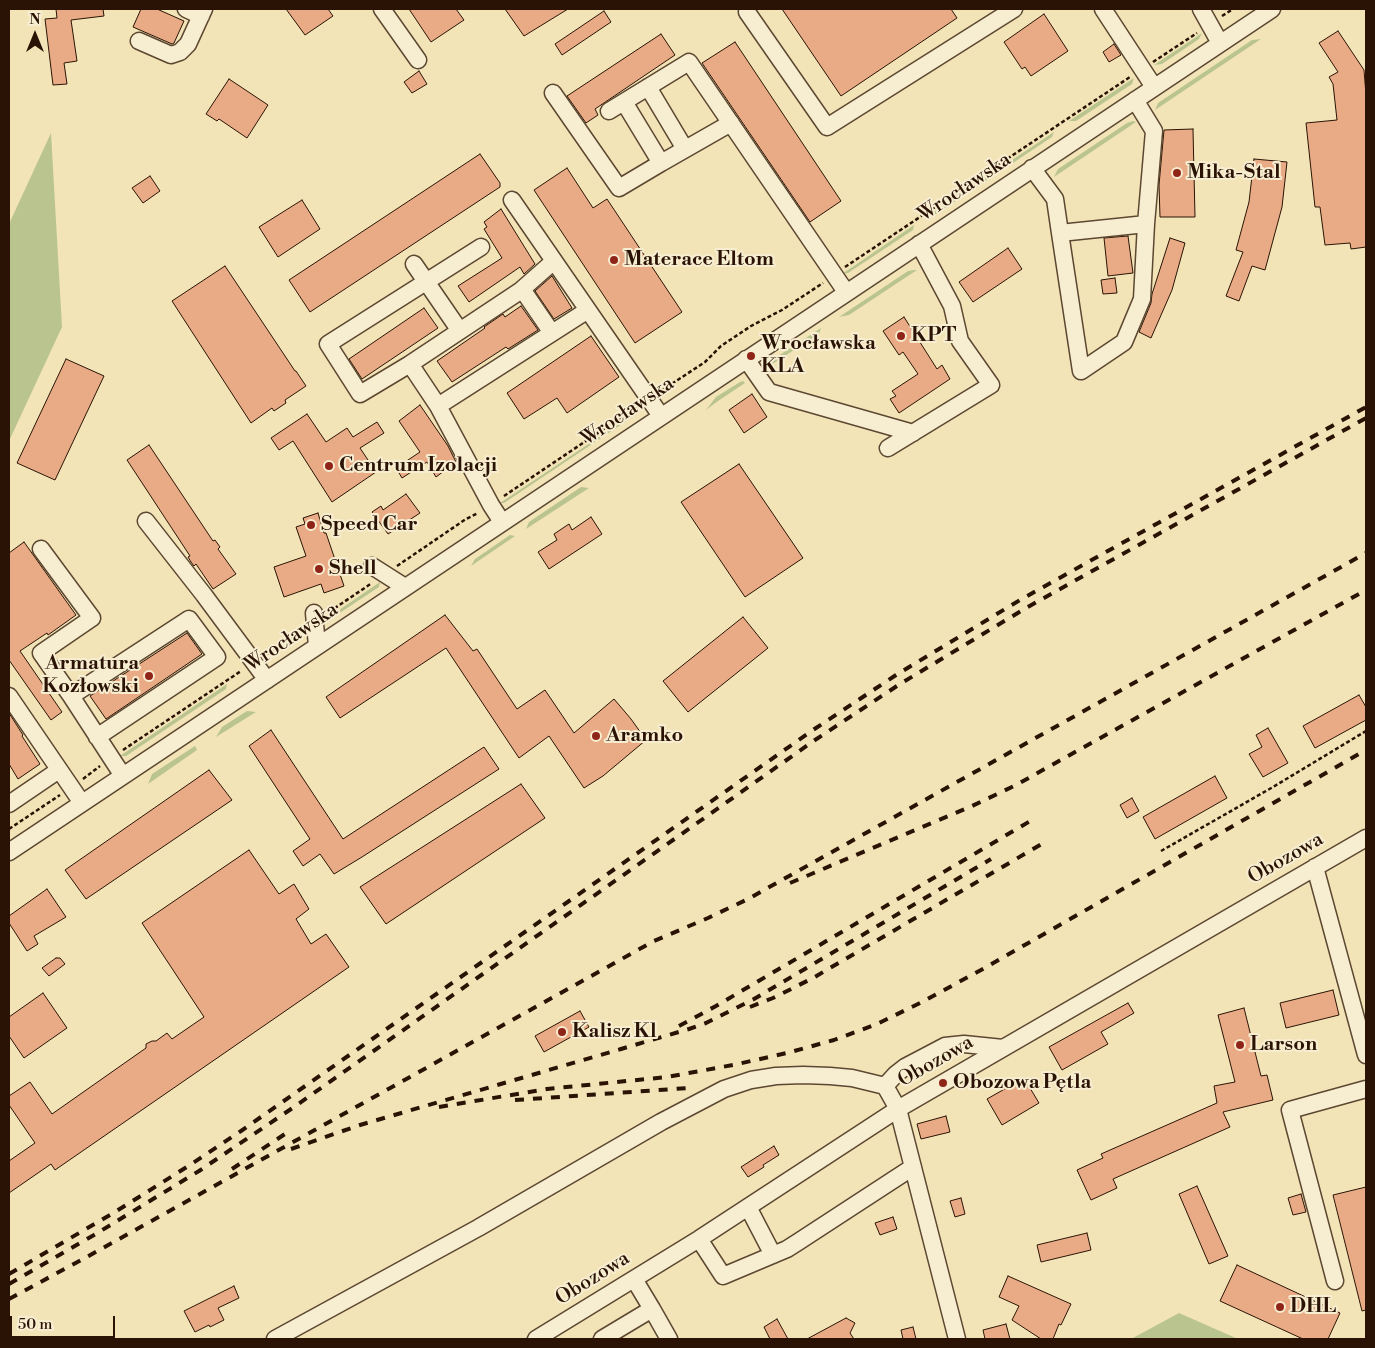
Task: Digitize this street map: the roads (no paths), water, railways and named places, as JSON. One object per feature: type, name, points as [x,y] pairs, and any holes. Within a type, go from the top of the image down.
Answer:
[{"type":"street","points":[[139,41],[170,55],[180,52],[188,44],[202,12],[186,9]]},
{"type":"street","points":[[382,9],[418,60]]},
{"type":"street","points":[[747,12],[827,127],[1014,9]]},
{"type":"street","points":[[1103,9],[1154,87]]},
{"type":"street","points":[[1201,9],[1220,43]]},
{"type":"street","name":"Wrocławska","points":[[9,852],[1272,9]]},
{"type":"street","points":[[609,111],[689,62],[846,292]]},
{"type":"street","points":[[648,87],[685,149]]},
{"type":"street","points":[[553,92],[619,188],[731,123]]},
{"type":"street","points":[[1032,168],[1055,199],[1081,370],[1124,342],[1142,299],[1154,131],[1135,100]]},
{"type":"street","points":[[624,102],[661,163]]},
{"type":"street","points":[[512,200],[661,416]]},
{"type":"street","points":[[1060,233],[1146,224]]},
{"type":"street","points":[[888,448],[991,385],[960,341],[952,306],[919,244]]},
{"type":"street","points":[[481,247],[328,344],[360,394],[410,364],[522,289],[554,261]]},
{"type":"street","points":[[414,264],[460,331]]},
{"type":"street","points":[[522,289],[552,333]]},
{"type":"street","points":[[438,406],[588,310]]},
{"type":"street","points":[[746,359],[768,392],[913,433]]},
{"type":"street","points":[[410,364],[438,406],[502,522]]},
{"type":"street","points":[[146,521],[267,680]]},
{"type":"street","points":[[41,549],[92,618],[41,654],[123,776]]},
{"type":"street","points":[[379,570],[405,587]]},
{"type":"street","points":[[314,617],[318,646]]},
{"type":"street","points":[[71,696],[190,619],[217,657],[98,737]]},
{"type":"street","points":[[9,696],[82,803]]},
{"type":"street","points":[[9,804],[59,770]]},
{"type":"street","name":"Obozowa","points":[[536,1339],[699,1239],[898,1109],[1366,838]]},
{"type":"street","points":[[1315,867],[1366,1055]]},
{"type":"street","points":[[885,1086],[905,1067],[944,1046],[964,1044],[1003,1048]]},
{"type":"street","points":[[275,1339],[478,1228],[661,1122],[724,1089],[752,1080],[776,1076],[803,1075],[852,1078],[885,1086],[898,1109],[957,1339]]},
{"type":"street","points":[[1334,1281],[1290,1110],[1366,1089]]},
{"type":"street","points":[[699,1239],[723,1276],[773,1255],[798,1242],[913,1167]]},
{"type":"street","points":[[748,1207],[773,1255]]},
{"type":"street","points":[[634,1279],[669,1339]]},
{"type":"street","points":[[602,1339],[652,1309]]},
{"type":"railway","points":[[9,1274],[115,1212],[241,1131],[813,730],[896,675],[1020,600],[1366,407]]},
{"type":"railway","points":[[9,1284],[199,1171],[294,1107],[815,740],[900,684],[1026,608],[1366,418]]},
{"type":"railway","points":[[9,1299],[654,941],[748,899],[1366,553]]},
{"type":"railway","points":[[790,883],[972,806],[1016,785],[1366,590]]},
{"type":"railway","points":[[439,1107],[547,1089],[667,1077],[733,1065],[834,1040],[877,1024],[981,970],[1366,750]]},
{"type":"railway","points":[[679,1026],[1032,820]]},
{"type":"railway","points":[[750,1007],[813,978],[1045,842]]},
{"type":"railway","points":[[291,1149],[360,1125],[706,1023],[754,999],[991,859]]},
{"type":"railway","points":[[515,1100],[689,1088]]},
{"type":"railway","points":[[232,1169],[288,1132]]},
{"type":"place","name":"Mika-Stal","points":[[1177,173]]},
{"type":"place","name":"Materace Eltom","points":[[614,260]]},
{"type":"place","name":"KPT","points":[[901,336]]},
{"type":"place","name":"Wrocławska KLA","points":[[751,356]]},
{"type":"place","name":"Centrum Izolacji","points":[[329,466]]},
{"type":"place","name":"Speed Car","points":[[311,525]]},
{"type":"place","name":"Shell","points":[[319,569]]},
{"type":"place","name":"Armatura Kozłowski","points":[[149,676]]},
{"type":"place","name":"Aramko","points":[[596,736]]},
{"type":"place","name":"Kalisz Kl","points":[[562,1032]]},
{"type":"place","name":"Larson","points":[[1240,1045]]},
{"type":"place","name":"Obozowa Pętla","points":[[943,1083]]},
{"type":"place","name":"DHL","points":[[1280,1307]]}]
